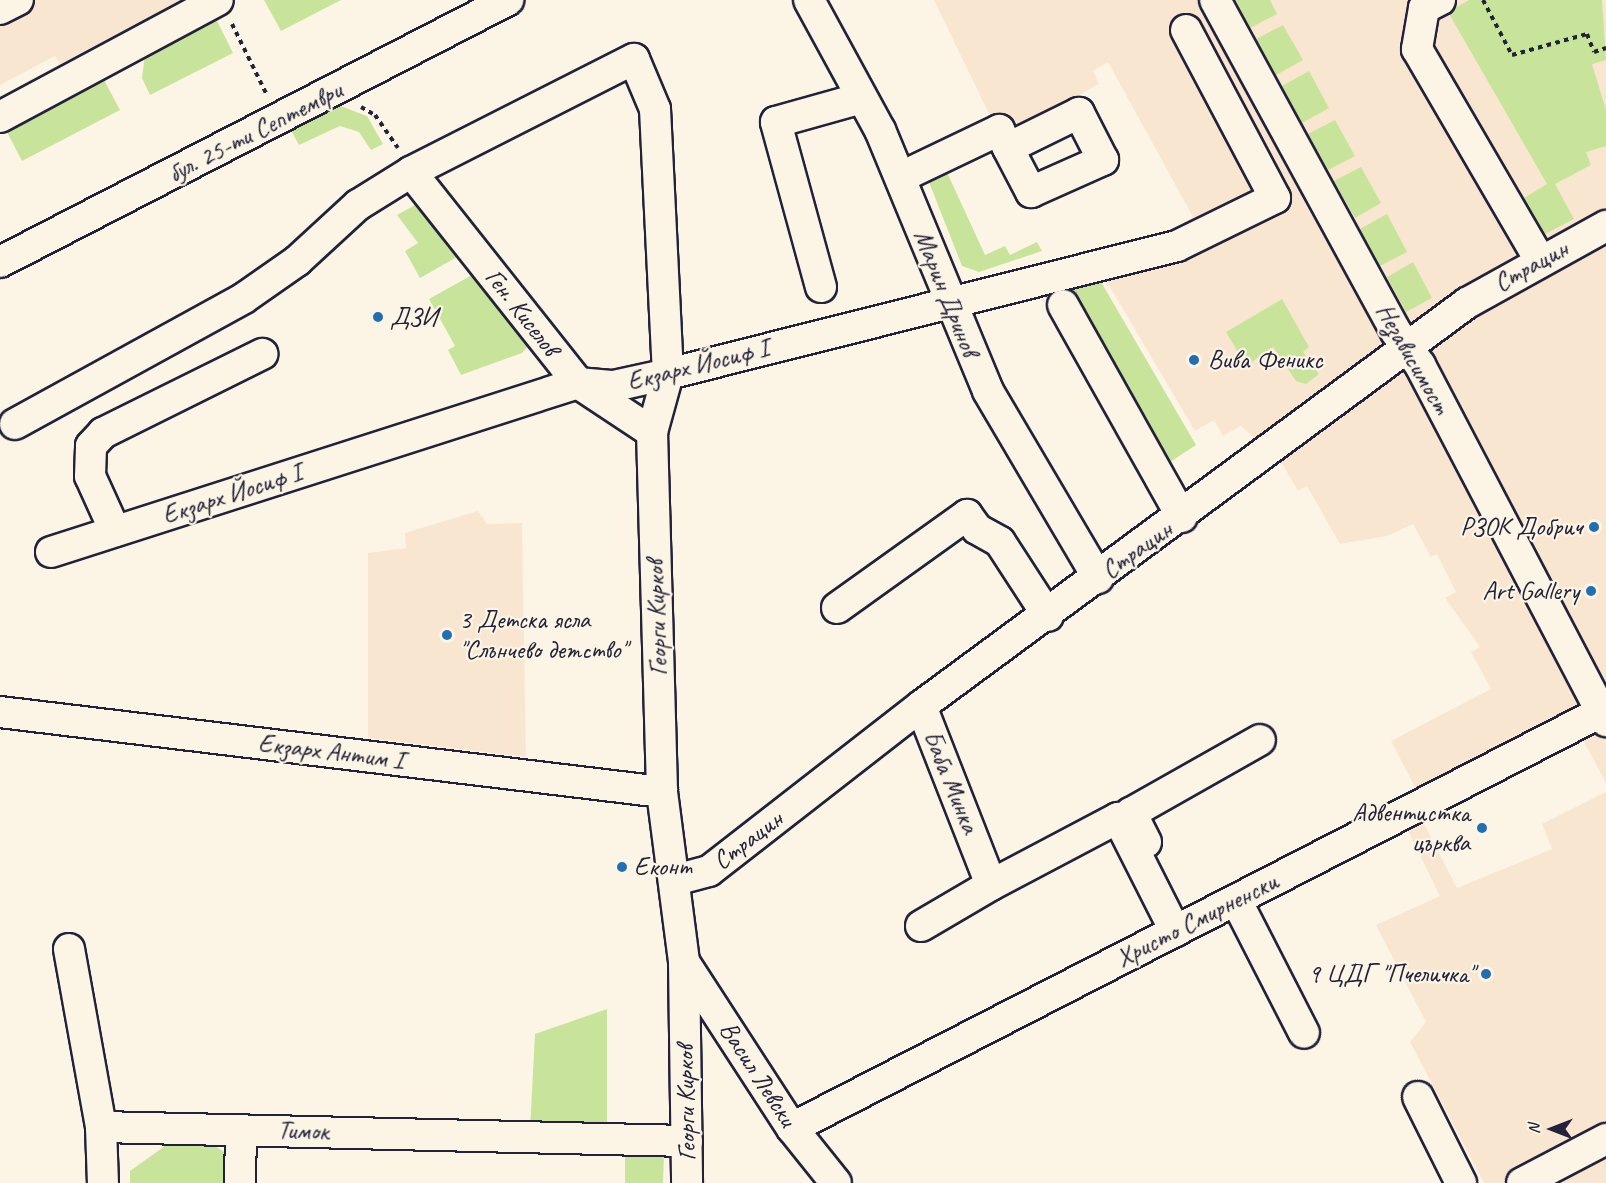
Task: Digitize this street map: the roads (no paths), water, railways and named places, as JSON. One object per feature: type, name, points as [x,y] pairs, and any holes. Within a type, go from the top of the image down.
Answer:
[{"type":"street","points":[[0,9],[18,0]]},
{"type":"street","name":"бул. 25-ти Септември","points":[[0,262],[324,97],[508,0]]},
{"type":"street","name":"Марин Дринов","points":[[809,0],[862,98],[901,177],[946,301],[988,391],[1098,578]]},
{"type":"street","name":"Независимост","points":[[1215,0],[1604,716]]},
{"type":"street","points":[[1440,0],[1424,8],[1417,49],[1539,259]]},
{"type":"street","points":[[0,117],[224,10]]},
{"type":"street","name":"Екзарх Йосиф I","points":[[51,552],[578,383],[614,386],[668,374],[946,301],[1177,246],[1275,198],[1186,30]]},
{"type":"street","name":"Георги Кирков","points":[[411,172],[634,59],[655,109],[668,374],[652,432],[662,792],[684,962],[687,1183]]},
{"type":"street","points":[[821,287],[776,122],[862,98]]},
{"type":"street","points":[[901,177],[999,130],[1008,148]]},
{"type":"street","points":[[15,424],[244,298],[297,261],[358,205],[411,172]]},
{"type":"street","name":"Ген. Киселов","points":[[411,172],[578,383],[652,432]]},
{"type":"street","name":"Страцин","points":[[675,880],[709,871],[921,706],[1048,616],[1467,303],[1539,259],[1606,226]]},
{"type":"street","points":[[1063,305],[1182,517]]},
{"type":"street","points":[[115,531],[90,477],[91,446],[103,433],[262,354]]},
{"type":"street","points":[[837,608],[966,515],[977,529],[1000,542],[1048,616]]},
{"type":"street","name":"Баба Минка","points":[[921,706],[986,872]]},
{"type":"street","name":"Екзарх Антим I","points":[[0,712],[662,792]]},
{"type":"street","name":"Христо Смирненски","points":[[792,1128],[1575,726],[1604,716]]},
{"type":"street","points":[[1182,928],[1131,813],[1260,740]]},
{"type":"street","points":[[921,926],[986,872],[1118,818],[1182,928]]},
{"type":"street","points":[[1236,900],[1304,1033]]},
{"type":"street","points":[[69,949],[101,1127],[103,1183]]},
{"type":"street","name":"Васил Левски","points":[[684,962],[792,1128],[836,1183]]},
{"type":"street","points":[[1418,1097],[1461,1183]]},
{"type":"street","name":"Тимок","points":[[101,1127],[687,1141]]},
{"type":"street","points":[[240,1183],[241,1130]]},
{"type":"street","points":[[1522,1183],[1606,1139]]},
{"type":"place","name":"ДЗИ","points":[[378,317]]},
{"type":"place","name":"Вива Феникс","points":[[1194,360]]},
{"type":"place","name":"РЗОК Добрич","points":[[1594,527]]},
{"type":"place","name":"Art Gallery","points":[[1591,591]]},
{"type":"place","name":"3 Детска ясла \"Слънчево детство\"","points":[[447,635]]},
{"type":"place","name":"Адвентистка църква","points":[[1482,828]]},
{"type":"place","name":"Еконт","points":[[622,867]]},
{"type":"place","name":"9 ЦДГ \"Пчеличка\"","points":[[1486,974]]}]
